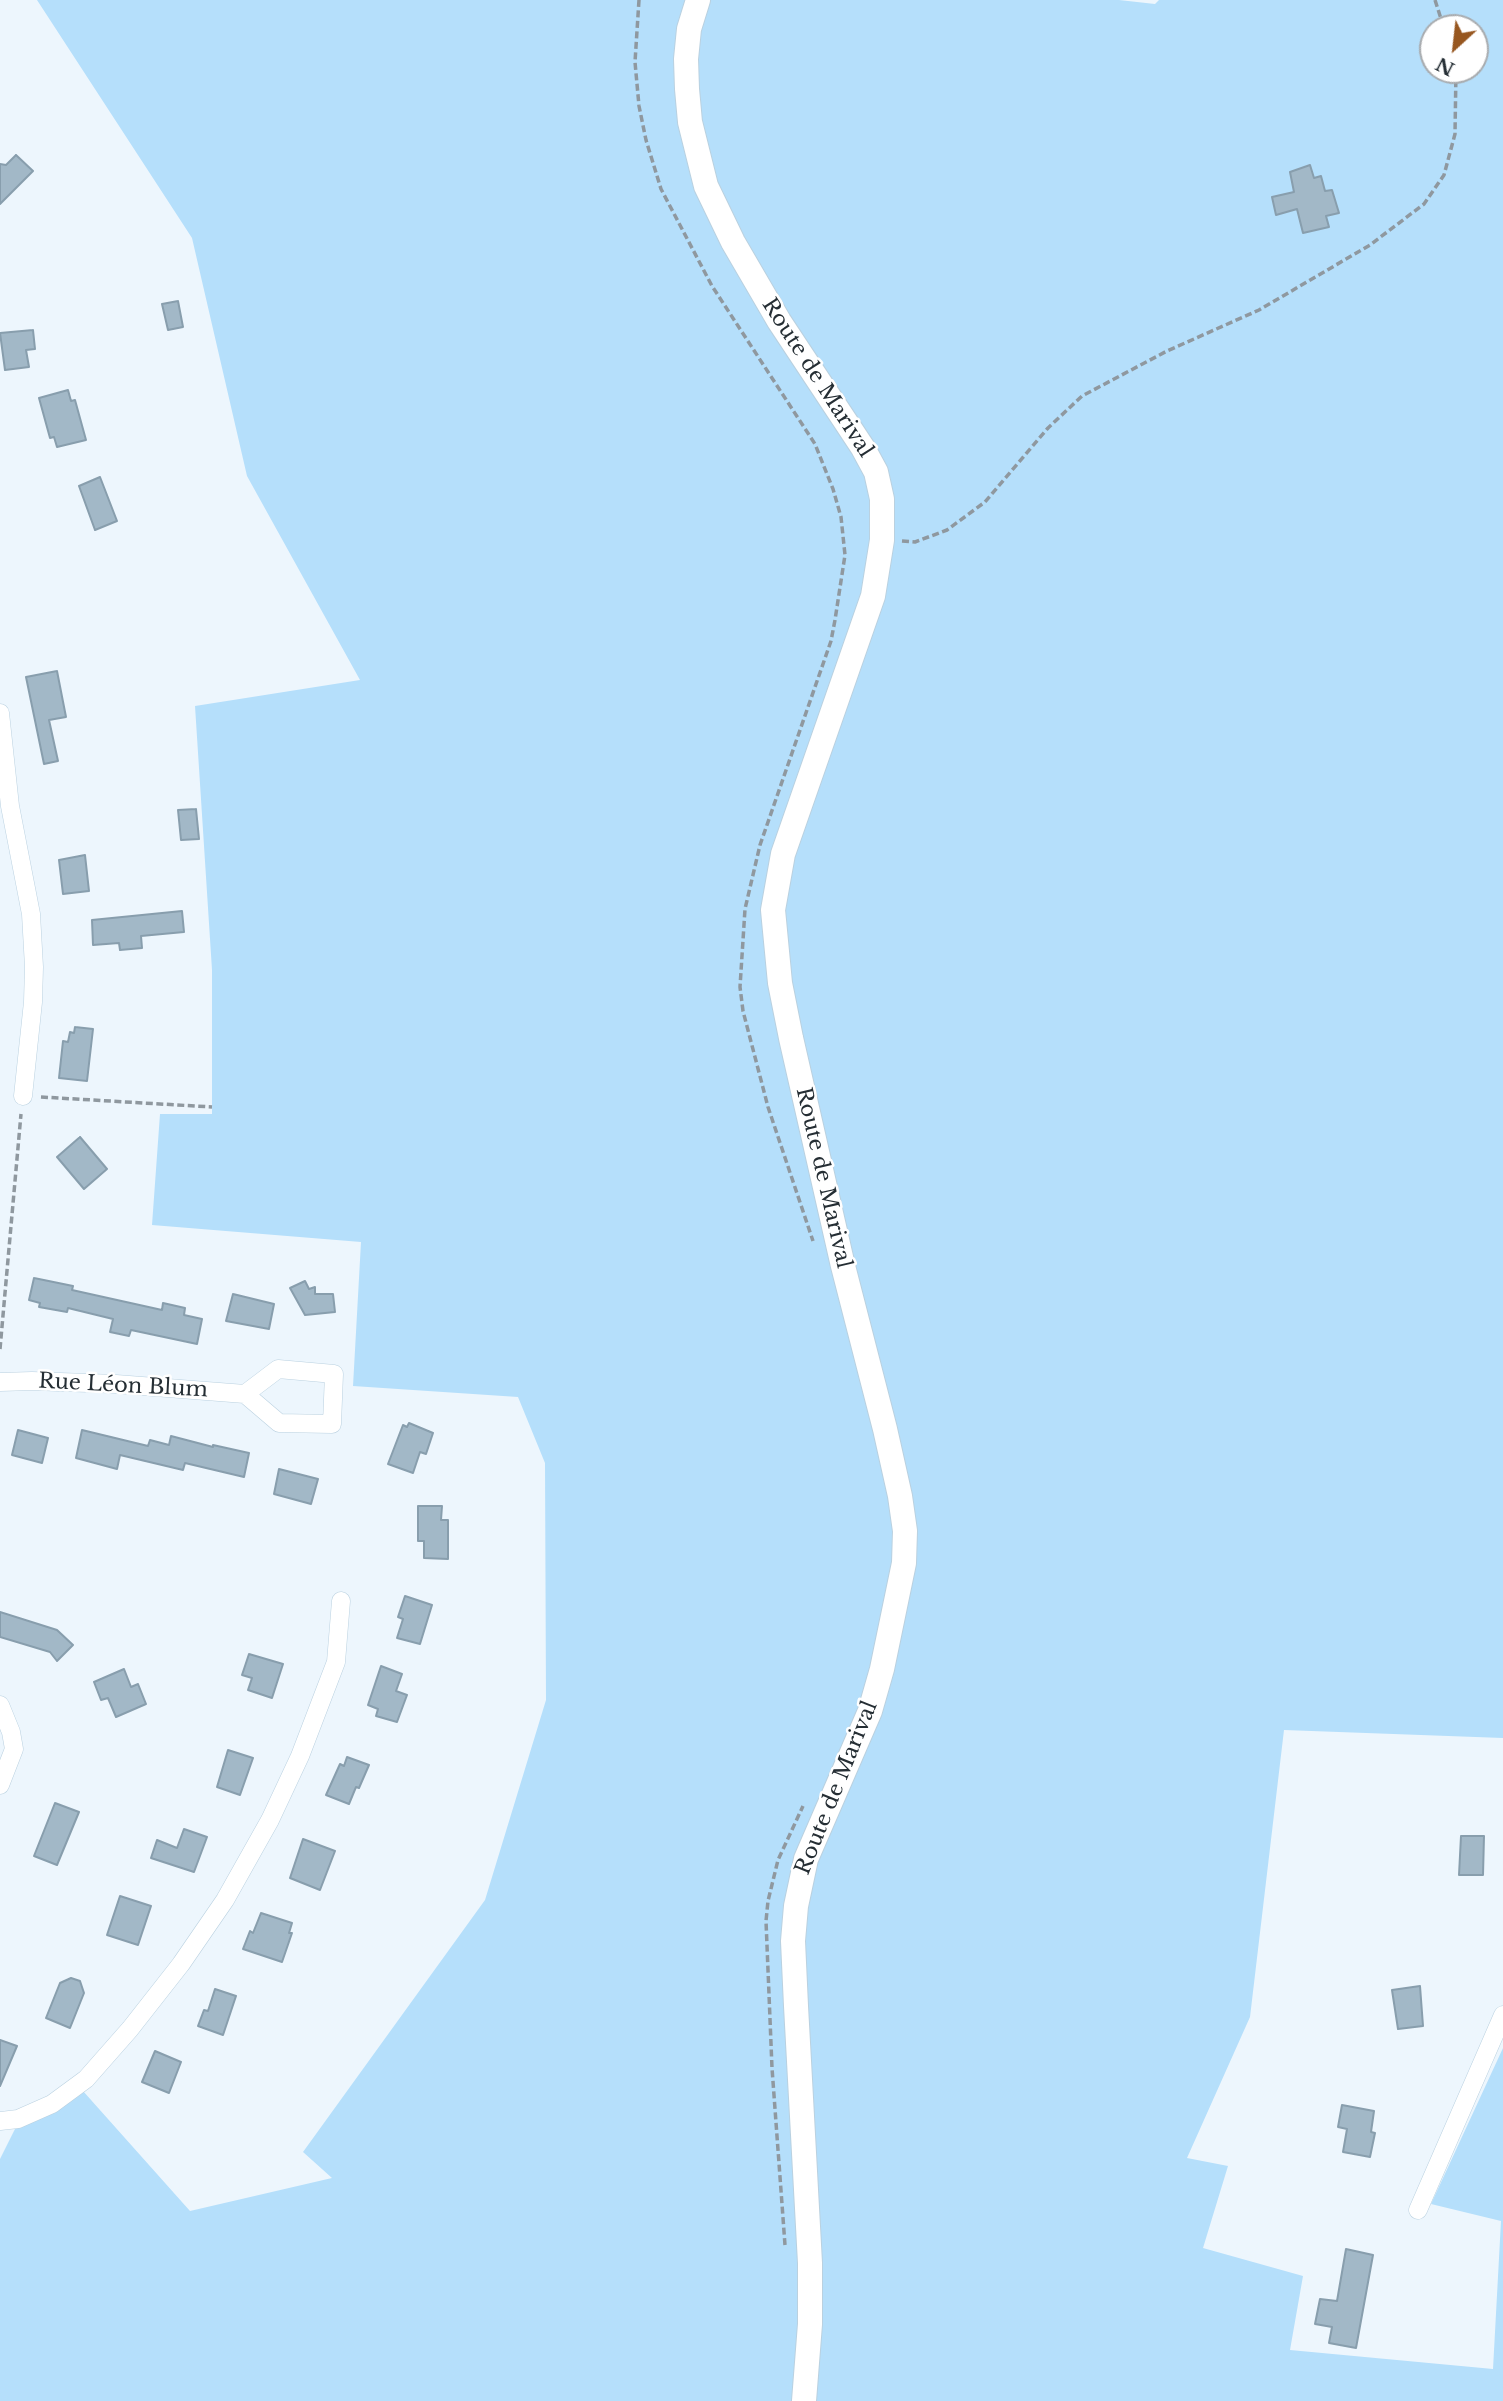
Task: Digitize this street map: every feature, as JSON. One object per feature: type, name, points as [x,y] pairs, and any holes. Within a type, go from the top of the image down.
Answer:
[{"type":"main road","name":"Route de Marival","points":[[698,0],[689,29],[687,89],[690,122],[706,186],[733,242],[779,321],[863,448],[876,472],[882,499],[883,540],[873,596],[783,854],[773,910],[780,983],[790,1038],[843,1266],[885,1429],[905,1531],[900,1584],[870,1711],[806,1859],[796,1906],[793,1941],[810,2263],[810,2324],[804,2401]]},
{"type":"street","points":[[0,713],[10,806],[32,927],[33,1002],[23,1096]]},
{"type":"street","points":[[278,1369],[334,1374],[332,1424],[279,1423],[245,1394],[278,1369]]},
{"type":"street","name":"Rue Léon Blum","points":[[0,1382],[116,1384],[245,1394]]},
{"type":"street","points":[[0,2121],[18,2119],[52,2104],[86,2080],[181,1964],[225,1900],[270,1819],[305,1745],[336,1662],[341,1601]]},
{"type":"street","points":[[0,1705],[11,1732],[14,1749],[0,1785]]},
{"type":"street","points":[[1418,2210],[1503,2015]]},
{"type":"path","points":[[639,0],[635,62],[639,106],[661,189],[712,286],[815,444],[841,517],[845,555],[831,641],[760,845],[745,909],[740,977],[743,1011],[768,1107],[814,1243]]},
{"type":"path","points":[[883,540],[915,542],[947,530],[985,502],[1048,428],[1082,396],[1167,351],[1259,310],[1370,245],[1424,204],[1444,175],[1454,134],[1456,84]]},
{"type":"path","points":[[0,1349],[23,1096],[212,1107]]},
{"type":"path","points":[[786,2250],[772,2067],[766,1921],[778,1860],[804,1805]]},
{"type":"shaded area","points":[[37,0],[1119,0],[1155,4],[1159,0],[1503,0],[1503,1738],[1284,1730],[1250,2017],[1187,2158],[1228,2166],[1203,2248],[1303,2276],[1290,2350],[1493,2369],[1501,2221],[1431,2204],[1503,2048],[1503,2401],[0,2401],[0,2159],[15,2129],[51,2114],[83,2091],[190,2211],[332,2178],[303,2152],[485,1900],[546,1700],[545,1463],[518,1397],[353,1386],[361,1242],[152,1225],[160,1114],[212,1114],[212,970],[195,706],[360,680],[247,476],[192,238]]},
{"type":"building","points":[[16,155],[33,171],[0,204],[0,164],[6,165]]},
{"type":"building","points":[[1310,165],[1314,178],[1321,176],[1325,191],[1332,190],[1339,213],[1326,216],[1329,227],[1303,233],[1297,209],[1276,215],[1272,197],[1294,192],[1290,172]]},
{"type":"building","points":[[178,301],[183,327],[168,330],[162,304]]},
{"type":"building","points":[[33,330],[35,349],[26,350],[29,367],[5,370],[0,333]]},
{"type":"building","points":[[68,390],[71,401],[75,400],[86,440],[57,447],[54,437],[50,438],[39,398]]},
{"type":"building","points":[[100,477],[117,521],[95,530],[79,486]]},
{"type":"building","points":[[57,671],[66,717],[49,720],[58,761],[44,764],[26,677]]},
{"type":"building","points":[[196,809],[199,839],[181,840],[178,810]]},
{"type":"building","points":[[85,855],[89,891],[63,894],[59,860]]},
{"type":"building","points":[[182,911],[184,932],[141,936],[142,948],[120,950],[119,943],[93,945],[92,920]]},
{"type":"building","points":[[75,1027],[93,1029],[87,1081],[59,1078],[63,1041],[68,1042],[70,1032],[74,1033]]},
{"type":"building","points":[[80,1137],[107,1169],[84,1189],[57,1157]]},
{"type":"building","points":[[34,1278],[73,1286],[72,1290],[162,1310],[163,1303],[185,1308],[184,1315],[202,1319],[197,1344],[131,1330],[129,1336],[110,1332],[113,1319],[68,1308],[67,1312],[39,1307],[40,1303],[29,1300]]},
{"type":"building","points":[[305,1281],[309,1289],[315,1287],[315,1294],[333,1294],[335,1312],[305,1315],[290,1288]]},
{"type":"building","points":[[233,1294],[274,1304],[269,1329],[226,1321]]},
{"type":"building","points":[[409,1423],[433,1433],[426,1454],[420,1452],[413,1473],[388,1464],[403,1425],[407,1427]]},
{"type":"building","points":[[18,1430],[48,1438],[42,1463],[12,1455]]},
{"type":"building","points":[[82,1430],[148,1446],[150,1440],[169,1445],[171,1436],[249,1453],[244,1477],[185,1463],[183,1470],[120,1455],[117,1469],[76,1458]]},
{"type":"building","points":[[279,1469],[318,1479],[311,1504],[274,1494]]},
{"type":"building","points":[[418,1506],[442,1506],[441,1520],[448,1520],[448,1559],[424,1558],[424,1541],[418,1541]]},
{"type":"building","points":[[405,1596],[432,1605],[420,1644],[397,1638],[403,1619],[398,1617]]},
{"type":"building","points":[[0,1612],[57,1630],[73,1645],[57,1661],[50,1652],[0,1637]]},
{"type":"building","points":[[249,1654],[283,1664],[272,1698],[248,1690],[252,1678],[242,1675]]},
{"type":"building","points":[[381,1666],[402,1674],[396,1691],[407,1695],[397,1722],[376,1716],[378,1709],[368,1705]]},
{"type":"building","points":[[124,1669],[131,1687],[138,1684],[146,1704],[116,1717],[108,1698],[101,1700],[94,1682]]},
{"type":"building","points":[[228,1750],[253,1758],[240,1795],[217,1787]]},
{"type":"building","points":[[347,1757],[369,1765],[349,1804],[326,1795],[340,1764],[344,1766]]},
{"type":"building","points":[[55,1803],[79,1812],[57,1865],[34,1856]]},
{"type":"building","points":[[184,1829],[207,1837],[194,1872],[151,1858],[157,1840],[177,1848]]},
{"type":"building","points":[[1461,1836],[1484,1836],[1483,1875],[1459,1875]]},
{"type":"building","points":[[303,1839],[335,1851],[320,1890],[290,1878]]},
{"type":"building","points":[[120,1896],[151,1906],[138,1945],[107,1935]]},
{"type":"building","points":[[261,1913],[292,1923],[289,1933],[292,1933],[282,1962],[243,1949]]},
{"type":"building","points":[[71,1978],[80,1981],[84,1993],[70,2028],[46,2018],[60,1983]]},
{"type":"building","points":[[1420,1986],[1423,2026],[1398,2029],[1392,1990]]},
{"type":"building","points":[[215,1989],[236,1996],[223,2035],[198,2026],[204,2010],[208,2011]]},
{"type":"building","points":[[0,2040],[17,2046],[0,2086]]},
{"type":"building","points":[[155,2051],[181,2062],[169,2093],[142,2082]]},
{"type":"building","points":[[1342,2105],[1374,2111],[1371,2132],[1375,2133],[1370,2157],[1343,2152],[1347,2129],[1338,2127]]},
{"type":"building","points":[[1346,2249],[1373,2255],[1356,2348],[1329,2343],[1332,2327],[1315,2324],[1320,2299],[1337,2301]]}]
